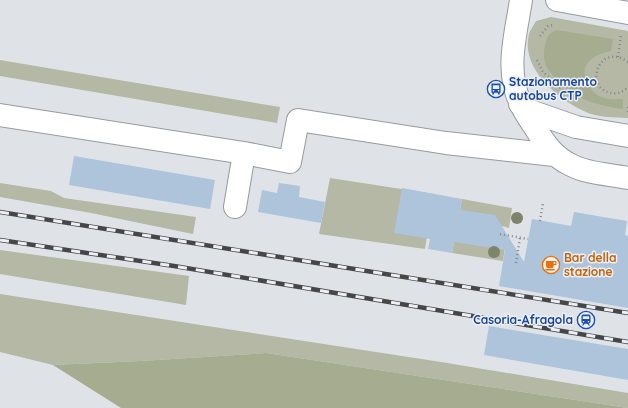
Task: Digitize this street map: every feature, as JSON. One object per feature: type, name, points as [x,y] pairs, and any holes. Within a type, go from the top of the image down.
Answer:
[{"type":"street","points":[[522,0],[512,57],[513,82],[520,104],[547,147],[554,155],[570,165],[582,170],[628,178]]},
{"type":"street","points":[[557,0],[628,13]]},
{"type":"street","points":[[520,104],[533,112],[576,127],[628,136]]},
{"type":"street","points":[[0,115],[244,153],[290,162],[298,120],[446,143],[554,155]]},
{"type":"street","points":[[235,207],[244,153]]},
{"type":"path","points":[[539,42],[540,35],[548,26],[555,24]]},
{"type":"path","points":[[618,57],[621,35]]},
{"type":"path","points":[[536,56],[543,72],[574,100],[580,103]]},
{"type":"path","points":[[628,62],[618,57],[606,59],[600,63],[597,68],[597,80],[603,90],[608,92],[620,92],[628,87]]},
{"type":"path","points":[[540,221],[543,203]]},
{"type":"path","points":[[500,234],[528,239]]},
{"type":"path","points":[[516,263],[520,238]]},
{"type":"green space","points":[[551,17],[628,31],[628,118],[601,116],[586,112],[564,100],[544,81],[530,59],[528,47],[529,34],[536,21]]},
{"type":"green space","points":[[557,30],[613,39],[611,51],[600,54],[590,60],[585,69],[585,75],[591,88],[599,96],[609,99],[623,99],[623,109],[601,105],[581,98],[561,83],[548,70],[544,59],[546,43],[548,36]]},
{"type":"green space","points":[[0,60],[280,107],[277,123],[0,76]]},
{"type":"green space","points":[[330,178],[434,194],[425,249],[319,234]]},
{"type":"green space","points":[[0,183],[51,191],[64,198],[196,217],[193,234],[91,213],[0,197]]},
{"type":"green space","points":[[462,199],[512,208],[509,228],[502,226],[506,239],[503,261],[452,253]]},
{"type":"green space","points":[[0,250],[189,276],[186,305],[0,274]]},
{"type":"green space","points":[[0,294],[441,362],[628,393],[628,408],[266,353],[53,365],[0,352]]},
{"type":"green space","points":[[266,353],[628,408],[121,408],[53,365]]},
{"type":"building","points":[[74,156],[215,180],[210,209],[69,185]]},
{"type":"building","points":[[279,183],[300,186],[299,197],[325,202],[321,223],[258,212],[262,190],[277,193]]},
{"type":"building","points":[[402,188],[462,199],[460,210],[495,215],[524,262],[532,219],[571,226],[574,212],[627,221],[625,235],[628,236],[628,308],[499,286],[505,250],[454,242],[452,253],[428,249],[430,239],[394,233]]},
{"type":"building","points":[[489,326],[628,349],[628,380],[484,355]]},
{"type":"railway","points":[[0,212],[628,313]]},
{"type":"railway","points":[[0,240],[174,266],[628,342]]},
{"type":"place","name":"Stazionamento autobus CTP","points":[[496,89]]},
{"type":"place","name":"Bar della stazione","points":[[551,265]]},
{"type":"place","name":"Casoria-Afragola","points":[[586,320]]}]
